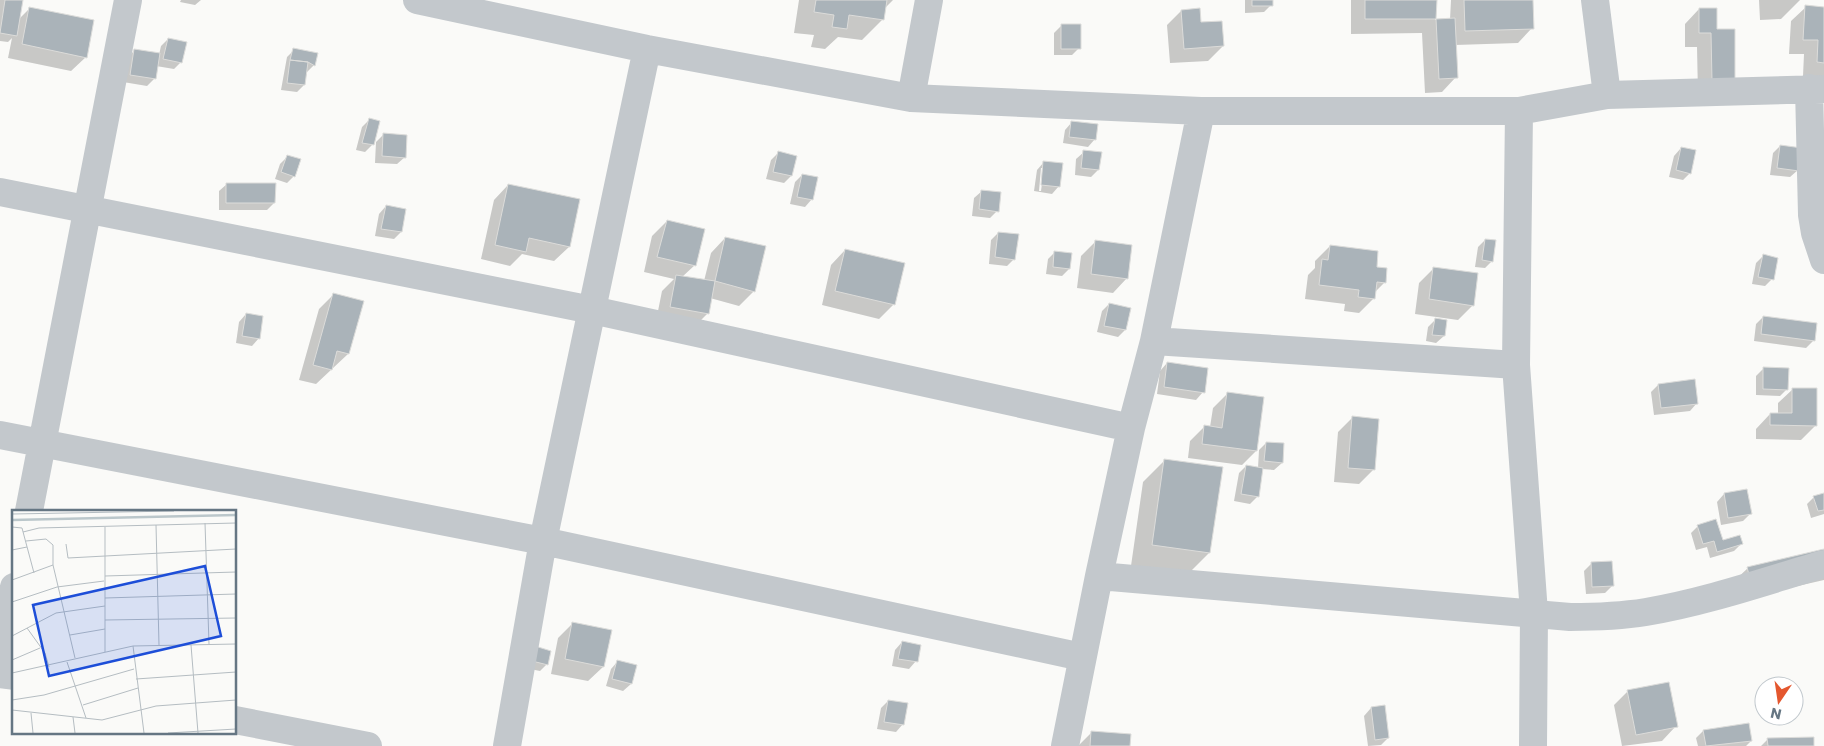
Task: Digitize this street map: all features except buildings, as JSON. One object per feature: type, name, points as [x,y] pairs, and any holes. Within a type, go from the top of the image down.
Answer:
[{"type":"street","points":[[29,510],[128,0]]},
{"type":"street","points":[[417,0],[647,49],[911,98],[1201,111],[1519,111],[1607,95],[1816,89],[1812,215],[1815,233],[1824,260]]},
{"type":"street","points":[[911,98],[929,0]]},
{"type":"street","points":[[1595,0],[1607,95]]},
{"type":"street","points":[[507,746],[544,541],[647,49]]},
{"type":"street","points":[[1065,746],[1099,576],[1131,428],[1154,341],[1201,111]]},
{"type":"street","points":[[1519,111],[1516,365],[1534,613],[1533,746]]},
{"type":"street","points":[[0,192],[592,310],[1131,428]]},
{"type":"street","points":[[1154,341],[1516,365]]},
{"type":"street","points":[[0,435],[544,541],[1082,657]]},
{"type":"street","points":[[1099,576],[1579,617],[1608,617],[1684,604],[1824,564]]},
{"type":"street","points":[[0,654],[12,597]]},
{"type":"street","points":[[236,720],[368,746]]}]
